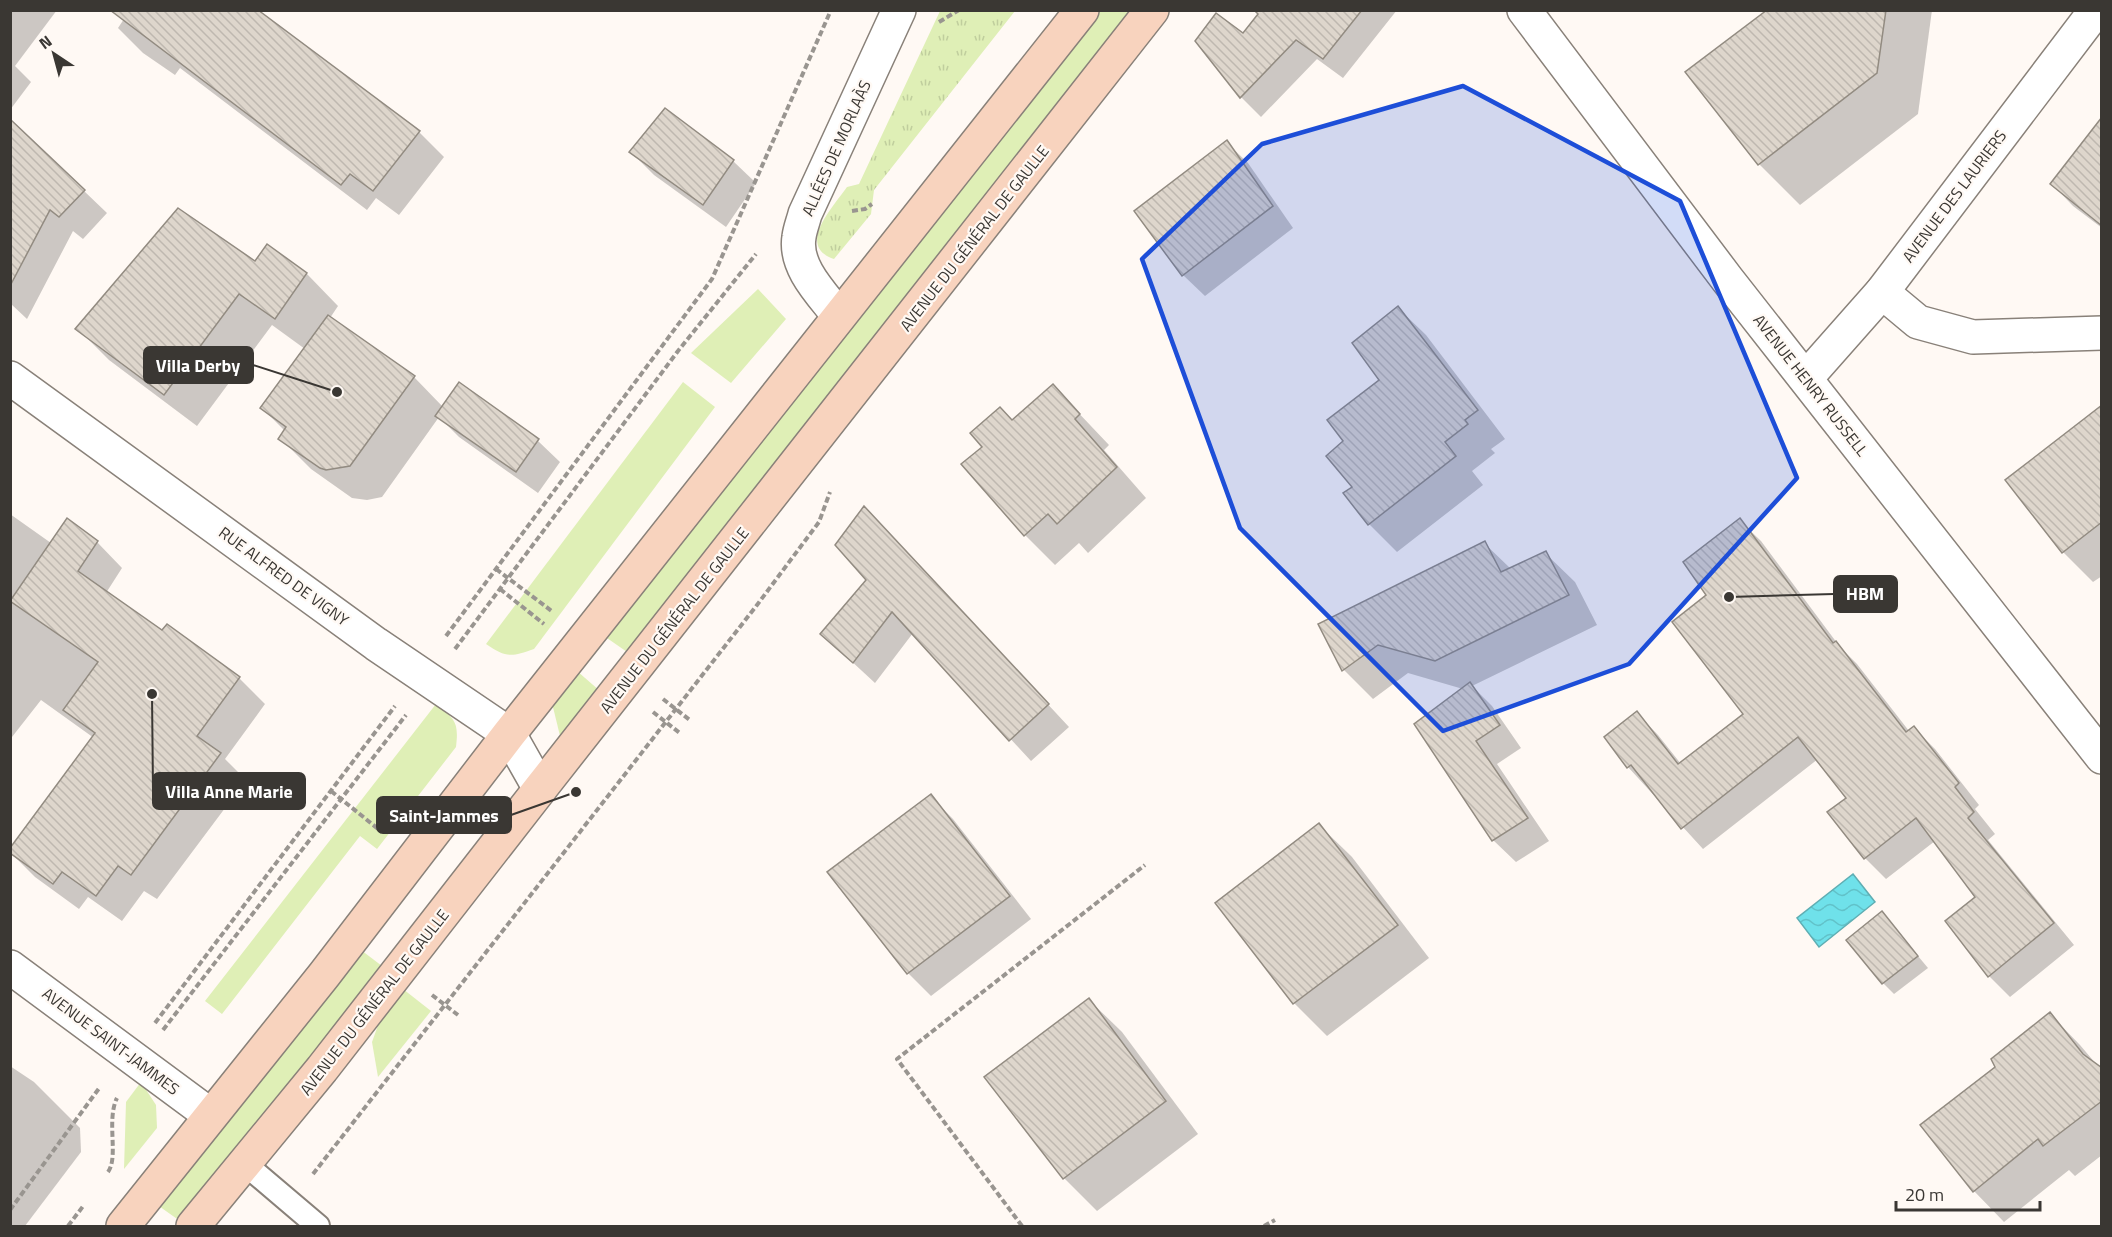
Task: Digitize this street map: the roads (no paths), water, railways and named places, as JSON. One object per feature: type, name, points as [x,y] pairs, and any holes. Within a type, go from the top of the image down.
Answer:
[{"type":"main road","points":[[123,1227],[210,1115],[324,975],[509,734],[1082,10]]},
{"type":"main road","name":"AVENUE DU GÉNÉRAL DE GAULLE","points":[[193,1227],[322,1069],[1152,10]]},
{"type":"street","name":"ALLÉES DE MORLAÀS","points":[[839,316],[801,261],[798,239],[805,214],[898,10]]},
{"type":"street","name":"AVENUE HENRY RUSSELL","points":[[1524,10],[1727,279],[2102,757]]},
{"type":"street","name":"AVENUE DES LAURIERS","points":[[1806,378],[1881,292],[2096,10]]},
{"type":"street","points":[[1881,292],[1918,322],[1973,337],[2102,333]]},
{"type":"street","name":"RUE ALFRED DE VIGNY","points":[[10,378],[376,644],[509,734],[540,789]]},
{"type":"street","name":"AVENUE SAINT-JAMMES","points":[[10,967],[210,1115]]},
{"type":"lane","points":[[245,1164],[318,1227]]},
{"type":"water","points":[[1853,874],[1875,902],[1819,947],[1797,918]]},
{"type":"place","name":"Villa Derby","points":[[337,392]]},
{"type":"place","name":"HBM","points":[[1729,597]]},
{"type":"place","name":"Villa Anne Marie","points":[[152,694]]},
{"type":"place","name":"Saint-Jammes","points":[[576,792]]}]
